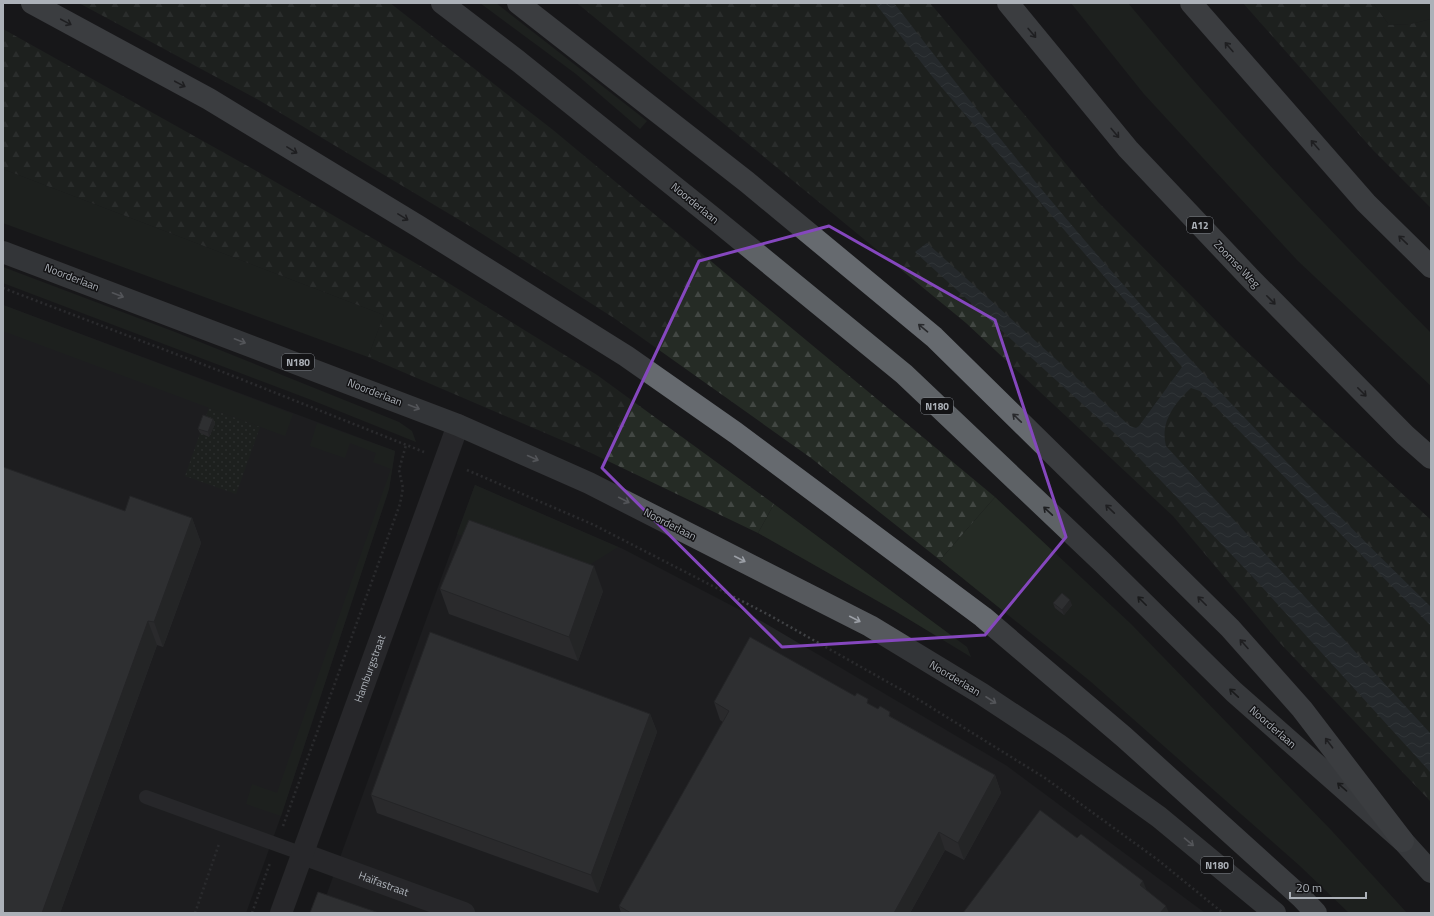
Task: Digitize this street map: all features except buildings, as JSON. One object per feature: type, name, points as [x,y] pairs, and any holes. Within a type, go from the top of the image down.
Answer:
[{"type":"highway","points":[[32,3],[209,99],[412,222],[626,356],[736,433],[984,616],[1124,737],[1316,913]]},
{"type":"highway","name":"Noorderlaan","points":[[442,3],[518,61],[673,185],[904,374],[1103,563],[1234,692],[1403,841],[1431,872]]},
{"type":"highway","points":[[518,3],[747,182],[934,337],[1230,628],[1302,709],[1403,841]]},
{"type":"highway","name":"Zoomse Weg","points":[[1008,3],[1128,149],[1250,278],[1405,435],[1431,458]]},
{"type":"highway","points":[[1191,3],[1366,203],[1431,267]]},
{"type":"main road","name":"Noorderlaan","points":[[3,252],[458,424],[589,483],[870,626],[982,694],[1059,745],[1159,817],[1275,913]]},
{"type":"street","name":"Hamburgstraat","points":[[281,913],[446,461],[458,424]]},
{"type":"street","name":"Haïfastraat","points":[[303,854],[464,913]]},
{"type":"lane","points":[[146,797],[303,854]]},
{"type":"path","points":[[3,288],[446,461],[594,525],[769,615],[916,698],[1045,778],[1158,860],[1222,913]]},
{"type":"path","points":[[252,913],[400,504],[403,488],[399,470],[406,445]]},
{"type":"path","points":[[195,913],[225,826]]},
{"type":"highlighted area","points":[[829,226],[995,320],[1066,537],[985,635],[782,647],[602,468],[699,261]]},
{"type":"shaded area","points":[[3,305],[395,451],[389,489],[281,816],[246,913],[3,913]]},
{"type":"shaded area","points":[[475,485],[623,549],[763,622],[1007,766],[1205,913],[320,913]]},
{"type":"green space","points":[[79,3],[390,3],[553,130],[995,497],[940,560],[811,458],[614,318],[473,228],[257,99]]},
{"type":"green space","points":[[480,3],[496,3],[647,121],[640,129],[576,74]]},
{"type":"green space","points":[[577,3],[930,3],[1098,202],[1242,347],[1431,520],[1431,802],[1279,642],[1173,516],[966,323]]},
{"type":"green space","points":[[1071,3],[1128,3],[1201,89],[1276,172],[1431,333],[1431,386],[1298,261],[1144,94]]},
{"type":"green space","points":[[1243,3],[1373,3],[1389,25],[1411,24],[1431,19],[1431,208],[1373,150]]},
{"type":"green space","points":[[1373,3],[1431,3],[1431,19],[1411,24],[1389,25]]},
{"type":"green space","points":[[3,29],[260,173],[429,271],[597,375],[774,504],[758,533],[587,451],[368,357],[384,315],[3,169]]},
{"type":"green space","points":[[3,169],[384,315],[368,357],[3,223]]},
{"type":"green space","points":[[3,267],[175,332],[399,422],[412,431],[416,442],[309,399],[3,283]]},
{"type":"green space","points":[[3,305],[293,414],[285,436],[3,331]]},
{"type":"green space","points":[[209,408],[260,427],[236,494],[185,476]]},
{"type":"green space","points":[[317,423],[395,451],[389,489],[281,816],[246,804],[252,784],[277,793],[391,469],[373,462],[376,453],[350,443],[345,458],[310,446]]},
{"type":"green space","points":[[475,485],[618,547],[573,575],[457,534]]},
{"type":"green space","points":[[995,497],[1131,624],[1331,830],[1407,913],[1349,913],[1300,866],[1090,681],[940,560]]},
{"type":"green space","points":[[774,504],[967,647],[971,657],[895,611],[758,533]]},
{"type":"water","points":[[875,3],[894,3],[1008,149],[1171,339],[1325,502],[1431,607],[1431,626],[1200,391],[1191,388],[1179,400],[1167,421],[1165,429],[1166,446],[1431,734],[1431,773],[1251,575],[1122,440],[915,252],[927,243],[1130,426],[1136,428],[1139,426],[1182,367],[931,75]]}]
